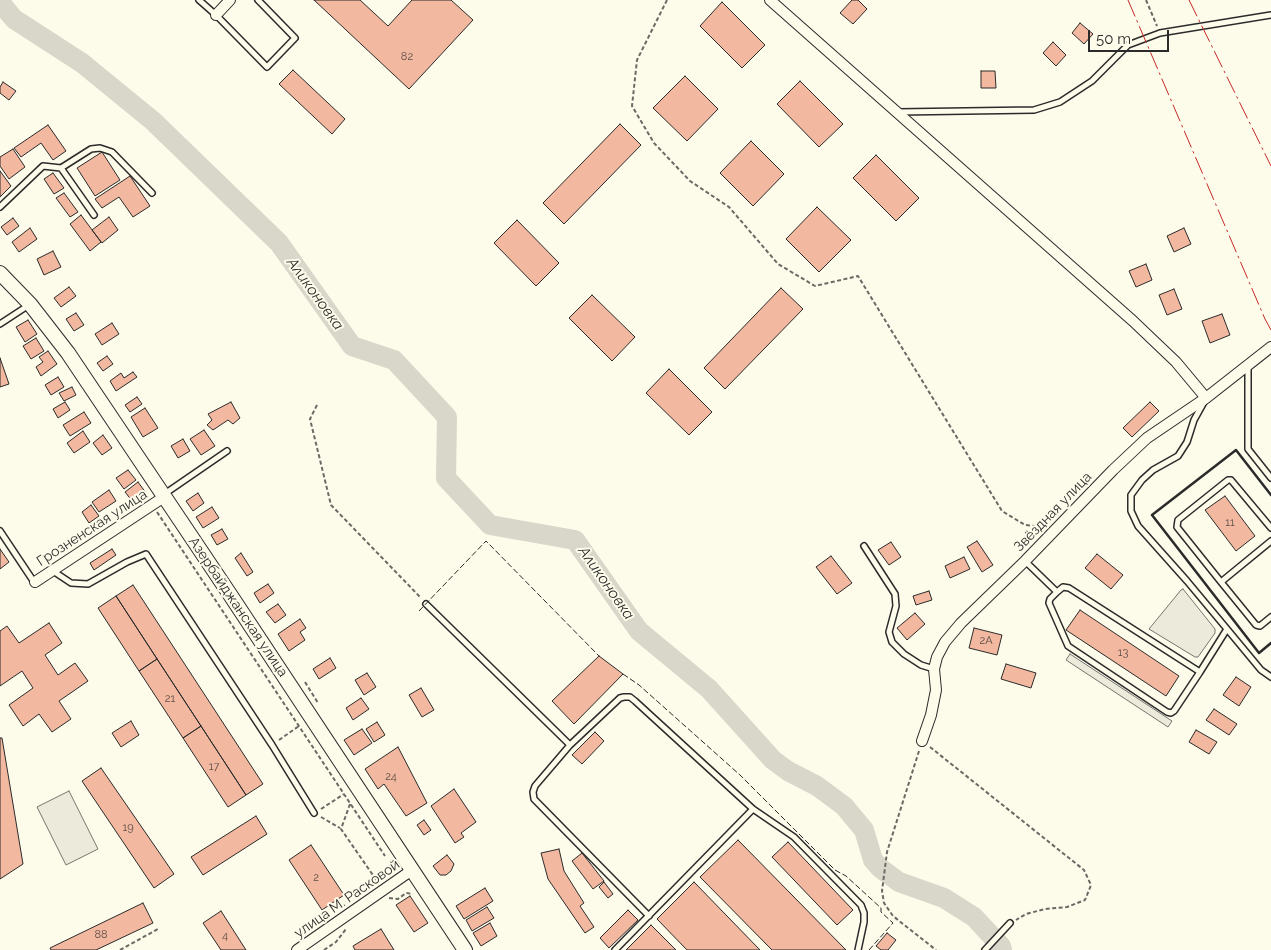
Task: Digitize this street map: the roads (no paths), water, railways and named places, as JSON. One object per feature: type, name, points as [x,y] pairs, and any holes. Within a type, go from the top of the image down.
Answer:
[{"type":"main road","name":"Азербайджанская улица","points":[[0,272],[30,304],[68,353],[160,499],[412,870],[464,950]]},
{"type":"street","points":[[216,15],[230,0]]},
{"type":"street","points":[[770,0],[1133,321],[1176,362],[1206,398]]},
{"type":"street","name":"Звёздная улица","points":[[922,741],[931,715],[936,690],[934,669],[937,657],[945,642],[956,629],[1147,438],[1206,398],[1271,346]]},
{"type":"street","name":"Грозненская улица","points":[[35,582],[160,499]]},
{"type":"street","name":"улица М. Расковой","points":[[297,950],[412,870]]},
{"type":"lane","points":[[198,0],[216,15],[267,67],[295,38],[258,0]]},
{"type":"lane","points":[[897,112],[1034,110],[1060,102],[1092,81],[1128,45],[1160,33],[1271,14]]},
{"type":"lane","points":[[0,207],[42,166],[61,168],[91,149],[100,148],[112,152],[152,193]]},
{"type":"lane","points":[[61,168],[94,215]]},
{"type":"lane","points":[[0,324],[30,304]]},
{"type":"lane","points":[[1248,365],[1248,449],[1271,478]]},
{"type":"lane","points":[[1206,398],[1194,420],[1187,442],[1178,456],[1153,470],[1142,480],[1131,495],[1131,511],[1138,526],[1187,581],[1261,670],[1271,677]]},
{"type":"lane","points":[[160,499],[226,451]]},
{"type":"lane","points":[[1271,528],[1231,480],[1228,480],[1178,520],[1177,527],[1256,625],[1260,626],[1271,617]]},
{"type":"lane","points":[[0,532],[35,582]]},
{"type":"lane","points":[[1221,582],[1271,541]]},
{"type":"lane","points":[[864,546],[895,594],[896,606],[889,632],[892,642],[904,654],[921,665],[934,669]]},
{"type":"lane","points":[[53,570],[70,583],[88,584],[127,562],[146,554],[272,745],[314,813]]},
{"type":"lane","points":[[1025,561],[1057,592]]},
{"type":"lane","points":[[1200,672],[1069,588],[1063,587],[1049,603],[1068,646],[1170,713],[1174,711],[1200,672],[1227,629]]},
{"type":"lane","points":[[426,604],[570,745]]},
{"type":"lane","points":[[649,916],[534,799],[533,792],[535,786],[570,745],[624,696],[630,697],[753,809],[794,837],[861,904],[864,922],[858,950]]},
{"type":"lane","points":[[615,950],[753,809]]},
{"type":"lane","points":[[985,950],[1010,923]]},
{"type":"waterway","name":"Аликоновка","points":[[0,2],[14,19],[82,63],[153,121],[279,243],[352,346],[394,360],[447,417],[446,478],[490,525],[575,540],[639,631],[709,689],[773,760],[788,771],[817,786],[844,806],[864,830],[873,860],[880,868],[899,882],[944,898],[974,917],[1001,946],[1002,950]]}]
